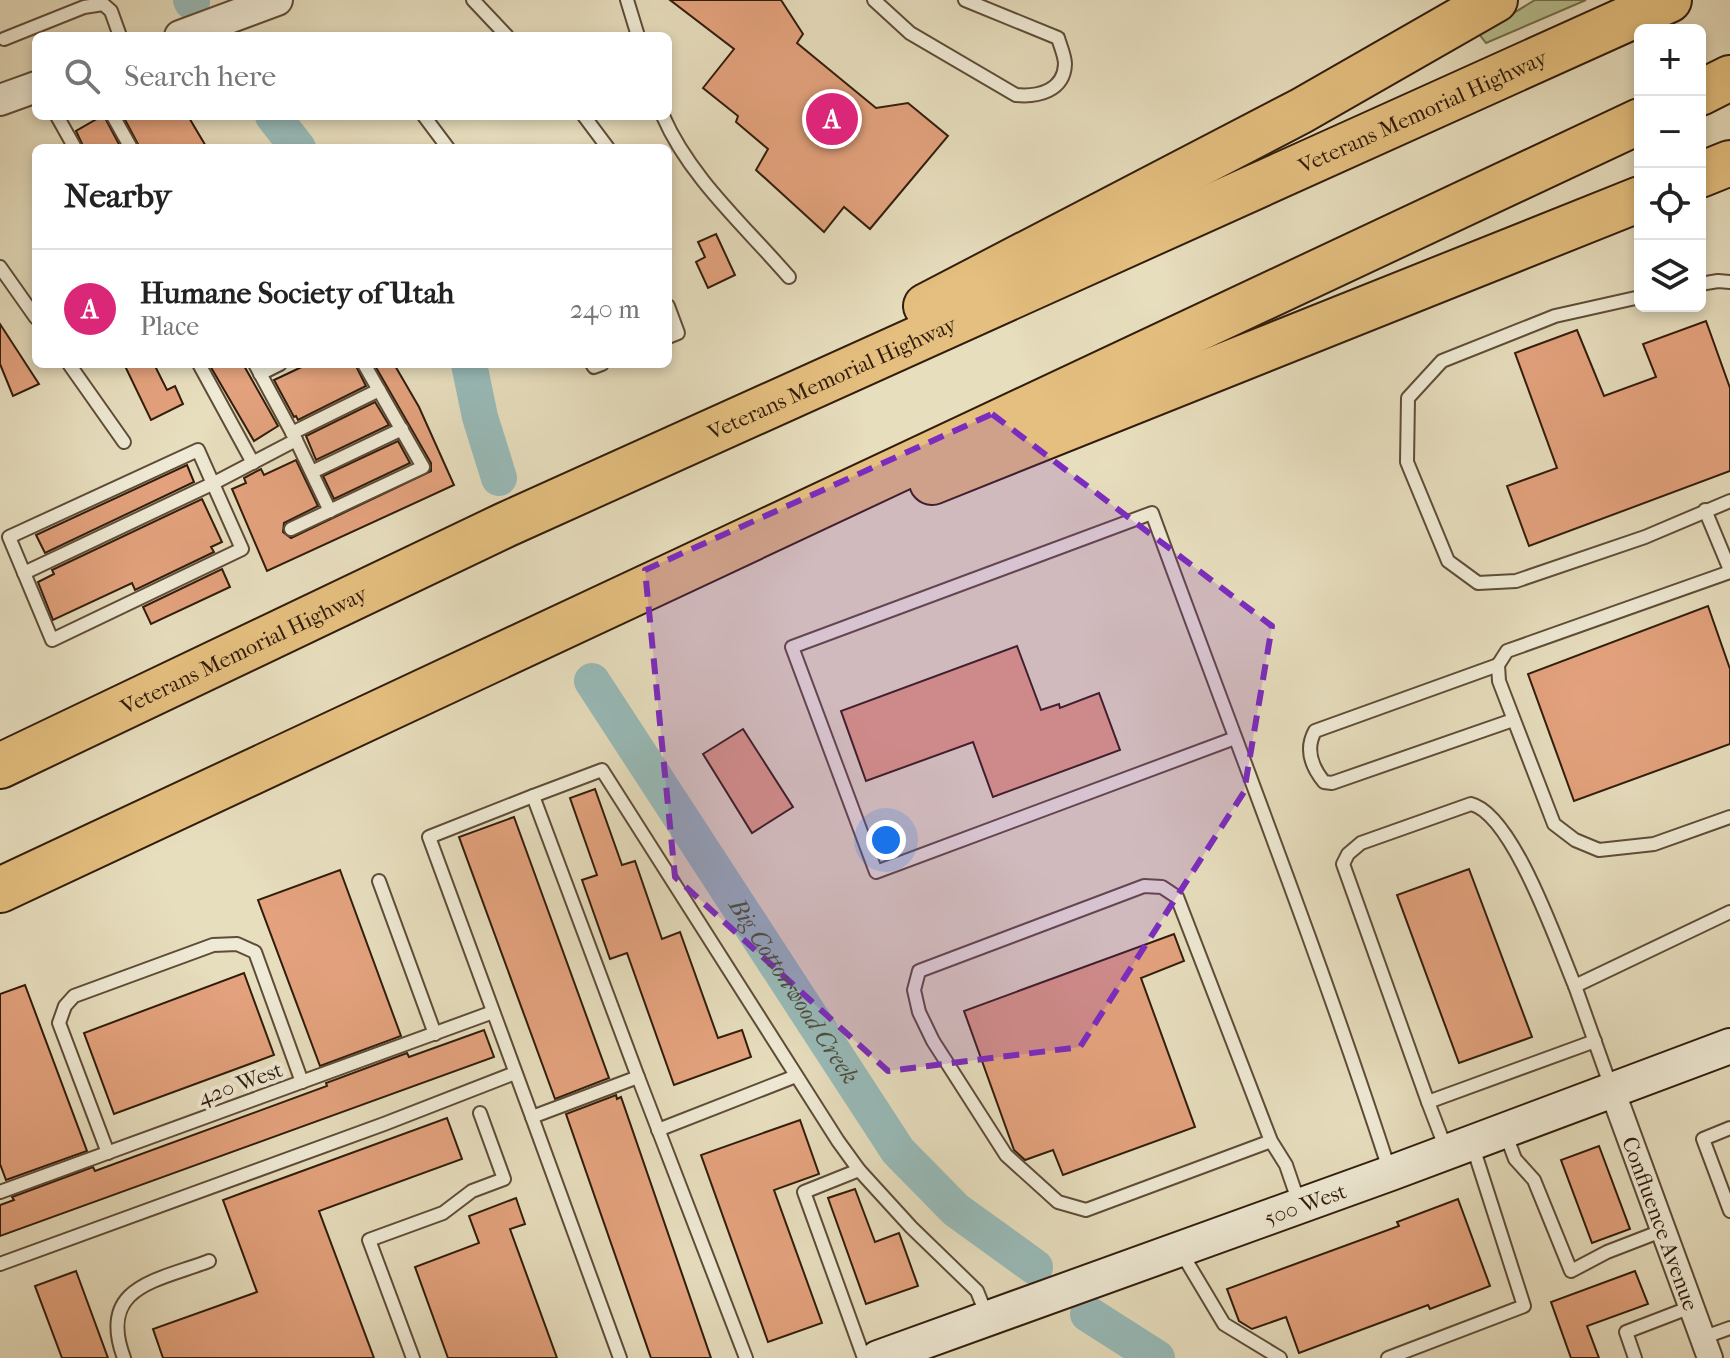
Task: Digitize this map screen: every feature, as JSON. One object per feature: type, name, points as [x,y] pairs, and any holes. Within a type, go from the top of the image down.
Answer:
[{"type":"highway","points":[[505,525],[1301,111],[1495,0]]},
{"type":"highway","name":"Veterans Memorial Highway","points":[[0,766],[505,525],[1669,0]]},
{"type":"highway","points":[[1706,90],[1730,78]]},
{"type":"highway","points":[[0,890],[562,630],[1051,395],[1634,124]]},
{"type":"highway","points":[[1706,173],[1730,163]]},
{"type":"highway","points":[[562,630],[1634,201]]},
{"type":"main road","name":"500 West","points":[[878,1358],[1391,1173],[1730,1046]]},
{"type":"street","points":[[191,32],[277,0]]},
{"type":"street","points":[[0,100],[32,88]]},
{"type":"street","name":"Confluence Avenue","points":[[1612,1090],[1706,1348]]},
{"type":"lane","points":[[473,0],[503,32]]},
{"type":"lane","points":[[627,0],[637,32]]},
{"type":"lane","points":[[874,0],[910,33],[1016,95],[1034,97],[1046,93],[1061,81],[1065,62],[1058,38],[965,0]]},
{"type":"lane","points":[[4,39],[84,7],[103,4],[111,11],[119,32]]},
{"type":"lane","points":[[59,120],[73,144]]},
{"type":"lane","points":[[115,120],[129,144]]},
{"type":"lane","points":[[427,120],[445,144]]},
{"type":"lane","points":[[587,120],[605,144]]},
{"type":"lane","points":[[665,120],[693,168],[789,277]]},
{"type":"lane","points":[[0,267],[32,312]]},
{"type":"lane","points":[[1706,283],[1730,282]]},
{"type":"lane","points":[[1634,298],[1555,316],[1442,361],[1408,398],[1407,462],[1448,561],[1478,583],[1516,581],[1645,537],[1730,501]]},
{"type":"lane","points":[[672,317],[678,333],[672,335]]},
{"type":"lane","points":[[72,368],[124,442]]},
{"type":"lane","points":[[201,368],[253,463]]},
{"type":"lane","points":[[291,529],[423,467],[366,368]]},
{"type":"lane","points":[[257,369],[330,511]]},
{"type":"lane","points":[[24,573],[253,463],[379,390]]},
{"type":"lane","points":[[312,472],[402,429]]},
{"type":"lane","points":[[198,450],[214,483],[242,549],[52,640],[9,537],[198,450]]},
{"type":"lane","points":[[1705,510],[1730,571],[1507,651],[1498,665],[1499,681],[1554,824],[1575,840],[1599,850],[1654,844],[1730,817]]},
{"type":"lane","points":[[1235,738],[876,872],[792,647],[1152,513],[1235,738],[1391,1173]]},
{"type":"lane","points":[[1498,665],[1315,731],[1310,740],[1309,753],[1316,772],[1324,782],[1332,783],[1513,720]]},
{"type":"lane","points":[[620,1358],[429,837],[602,770],[859,1170],[911,1227],[977,1291],[987,1317]]},
{"type":"lane","points":[[533,796],[746,1358]]},
{"type":"lane","points":[[1388,1358],[1524,1306],[1459,1147],[1428,1102],[1343,864],[1348,854],[1361,843],[1471,804],[1482,807],[1497,823],[1525,865],[1575,986],[1612,1090]]},
{"type":"lane","points":[[379,881],[435,1034]]},
{"type":"lane","points":[[1271,1141],[1086,1210],[1058,1202],[1006,1155],[933,1041],[919,1012],[914,990],[919,971],[1144,886],[1162,887],[1177,897],[1271,1141],[1286,1165],[1300,1206]]},
{"type":"lane","points":[[1575,986],[1730,912]]},
{"type":"lane","points":[[108,1153],[59,1023],[65,1006],[74,996],[199,950],[213,945],[237,944],[255,952],[302,1082]]},
{"type":"lane","name":"420 West","points":[[0,1192],[493,1012]]},
{"type":"lane","points":[[1428,1102],[1595,1041]]},
{"type":"lane","points":[[0,1264],[515,1073]]},
{"type":"lane","points":[[658,1130],[796,1076]]},
{"type":"lane","points":[[532,1117],[638,1077]]},
{"type":"lane","points":[[413,1358],[369,1240],[443,1213],[472,1191],[504,1179],[480,1113]]},
{"type":"lane","points":[[1730,1128],[1703,1139],[1730,1211]]},
{"type":"lane","points":[[1505,1131],[1515,1159],[1534,1180],[1571,1271],[1607,1252],[1664,1230]]},
{"type":"lane","points":[[859,1170],[804,1192],[864,1358]]},
{"type":"lane","points":[[1179,1249],[1224,1324],[1280,1358]]},
{"type":"lane","points":[[124,1358],[116,1319],[126,1297],[138,1288],[209,1261]]},
{"type":"lane","points":[[1635,1358],[1626,1332],[1691,1307]]},
{"type":"lane","points":[[1706,1348],[1730,1328]]},
{"type":"highlighted area","points":[[992,414],[1272,626],[1244,792],[1080,1047],[888,1071],[675,877],[645,570]]},
{"type":"green space","points":[[1535,0],[1586,0],[1486,43],[1479,34]]},
{"type":"building","points":[[670,0],[781,0],[803,34],[797,43],[876,108],[908,103],[948,136],[870,229],[844,207],[824,232],[756,170],[768,149],[736,122],[738,116],[703,88],[734,49]]},
{"type":"building","points":[[95,120],[106,120],[119,144],[82,144],[76,131]]},
{"type":"building","points":[[125,120],[190,120],[205,144],[138,144]]},
{"type":"building","points":[[716,234],[735,275],[708,288],[696,262],[705,257],[698,242]]},
{"type":"building","points":[[1706,321],[1730,388],[1730,471],[1529,546],[1507,486],[1557,468],[1515,353],[1577,330],[1604,396],[1656,377],[1643,344]]},
{"type":"building","points":[[0,324],[39,384],[13,396],[0,364]]},
{"type":"building","points":[[126,368],[156,368],[167,390],[175,386],[183,404],[151,420]]},
{"type":"building","points":[[211,368],[245,368],[278,426],[254,441]]},
{"type":"building","points":[[300,368],[357,368],[366,386],[298,420],[274,380]]},
{"type":"building","points":[[376,368],[396,368],[419,407],[454,485],[267,571],[232,489],[246,483],[244,478],[261,469],[264,475],[296,460],[318,506],[284,523],[283,532],[291,538],[431,471],[431,463]]},
{"type":"building","points":[[375,402],[389,425],[316,460],[306,436]]},
{"type":"building","points":[[398,441],[410,463],[334,499],[323,476]]},
{"type":"building","points":[[187,465],[194,482],[45,553],[36,535]]},
{"type":"building","points":[[202,499],[222,542],[211,547],[214,552],[135,590],[132,583],[53,620],[38,582],[54,574],[52,570]]},
{"type":"building","points":[[222,569],[230,587],[151,624],[143,607]]},
{"type":"building","points":[[1708,606],[1730,669],[1730,744],[1574,801],[1528,674]]},
{"type":"building","points":[[1017,646],[1041,710],[1059,704],[1060,708],[1099,693],[1120,750],[993,797],[973,742],[866,781],[841,711]]},
{"type":"building","points":[[743,729],[793,807],[752,833],[703,754]]},
{"type":"building","points":[[595,789],[622,865],[635,861],[662,939],[680,932],[718,1038],[742,1030],[751,1057],[674,1085],[627,953],[610,959],[582,880],[597,875],[570,798]]},
{"type":"building","points":[[514,817],[609,1078],[555,1099],[459,837]]},
{"type":"building","points":[[1469,869],[1532,1037],[1459,1063],[1397,895]]},
{"type":"building","points":[[340,870],[401,1036],[320,1066],[258,900]]},
{"type":"building","points":[[1174,934],[1184,961],[1141,978],[1195,1127],[1063,1175],[1053,1150],[1025,1160],[1014,1150],[964,1011]]},
{"type":"building","points":[[244,973],[274,1055],[114,1114],[84,1033]]},
{"type":"building","points":[[25,985],[87,1151],[6,1180],[0,1164],[0,994]]},
{"type":"building","points":[[484,1030],[494,1057],[0,1236],[0,1205],[14,1200],[12,1197],[93,1167],[95,1171],[327,1086],[326,1083],[407,1053],[409,1057]]},
{"type":"building","points":[[616,1095],[617,1099],[621,1097],[711,1358],[651,1358],[566,1114]]},
{"type":"building","points":[[447,1118],[462,1159],[319,1211],[374,1358],[163,1358],[153,1329],[257,1292],[223,1200]]},
{"type":"building","points":[[800,1120],[819,1174],[774,1190],[822,1323],[768,1342],[701,1155]]},
{"type":"building","points":[[1599,1146],[1630,1229],[1592,1243],[1561,1160]]},
{"type":"building","points":[[855,1189],[875,1242],[899,1233],[918,1286],[866,1304],[828,1198]]},
{"type":"building","points":[[516,1198],[525,1224],[510,1229],[557,1358],[448,1358],[415,1267],[479,1243],[469,1216]]},
{"type":"building","points":[[1458,1199],[1490,1286],[1430,1309],[1428,1305],[1299,1353],[1286,1317],[1252,1329],[1239,1321],[1227,1289],[1399,1226],[1397,1222]]},
{"type":"building","points":[[76,1271],[108,1358],[62,1358],[35,1286]]},
{"type":"building","points":[[1635,1271],[1648,1304],[1587,1326],[1599,1358],[1571,1358],[1551,1302]]},
{"type":"waterway","name":"Big Cottonwood Creek","points":[[276,120],[295,144]]},
{"type":"waterway","name":"Big Cottonwood Creek","points":[[470,368],[480,417],[499,478]]},
{"type":"waterway","name":"Big Cottonwood Creek","points":[[592,681],[898,1151],[956,1210],[1035,1267]]},
{"type":"waterway","name":"Big Cottonwood Creek","points":[[1088,1314],[1157,1358]]},
{"type":"place","name":"Humane Society of Utah","points":[[832,119]]}]
